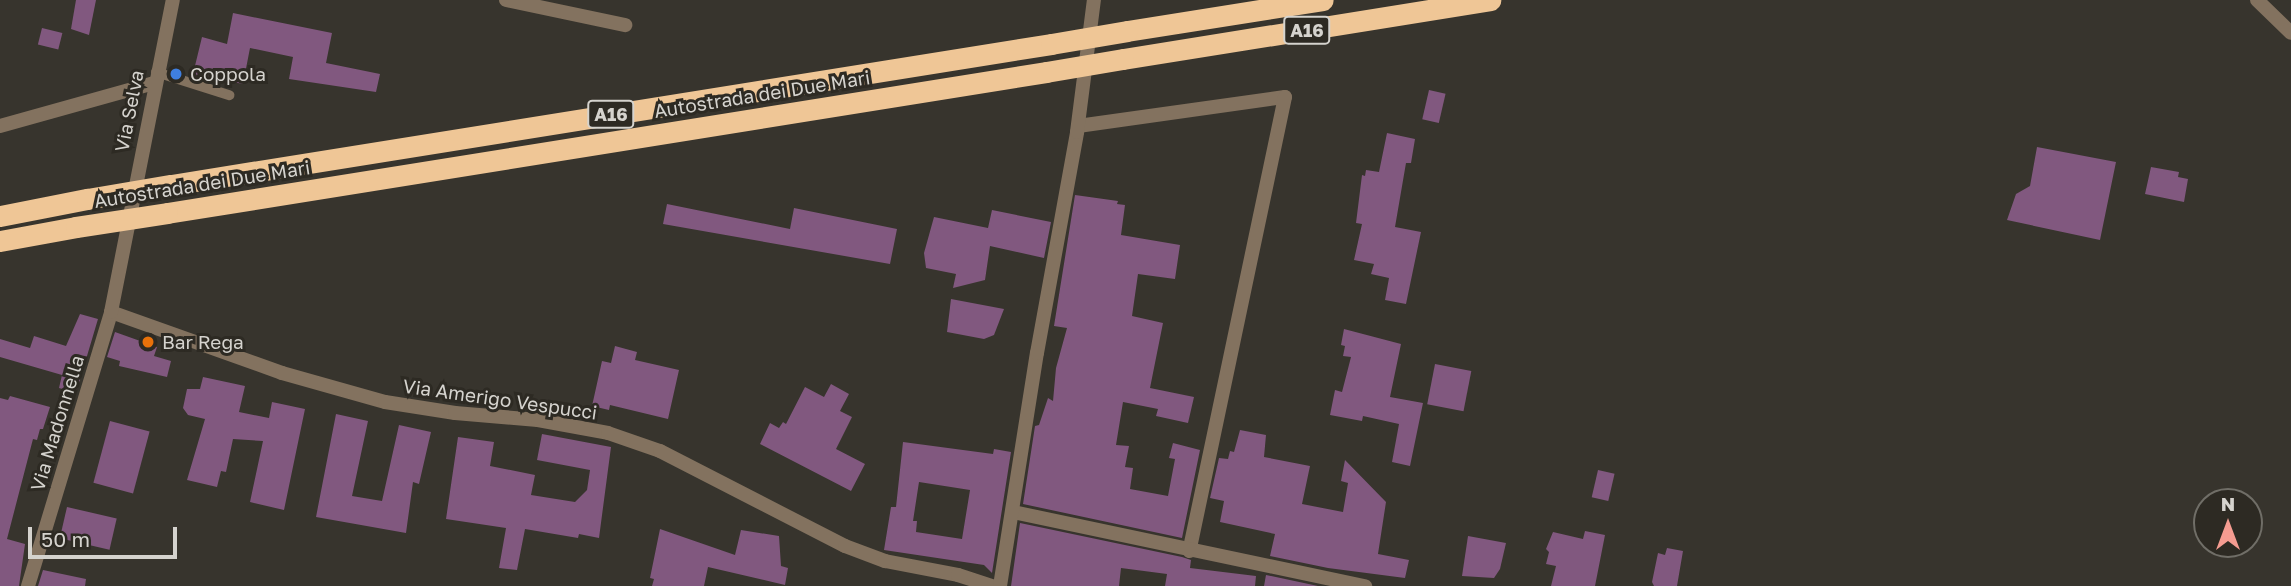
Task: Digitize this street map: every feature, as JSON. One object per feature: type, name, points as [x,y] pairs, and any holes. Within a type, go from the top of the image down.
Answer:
[{"type":"highway","name":"Autostrada dei Due Mari","points":[[0,216],[171,185],[1322,0]]},
{"type":"highway","name":"Autostrada dei Due Mari","points":[[0,242],[76,227],[1490,0]]},
{"type":"street","name":"Via Selva","points":[[111,312],[155,77],[173,0]]},
{"type":"street","points":[[506,0],[625,26]]},
{"type":"street","points":[[1000,586],[1037,353],[1078,127],[1094,0]]},
{"type":"street","points":[[2257,0],[2291,33]]},
{"type":"street","points":[[0,125],[155,77]]},
{"type":"street","points":[[1078,127],[1285,97],[1189,551]]},
{"type":"street","name":"Via Madonnella","points":[[28,586],[111,312]]},
{"type":"street","name":"Via Amerigo Vespucci","points":[[111,312],[282,373],[385,402],[455,413],[538,419],[608,433],[660,452],[845,547],[885,561],[958,575],[992,586]]},
{"type":"street","points":[[1013,512],[1364,586]]},
{"type":"lane","points":[[155,77],[229,95]]},
{"type":"building","points":[[76,0],[96,0],[89,35],[71,29]]},
{"type":"building","points":[[233,13],[332,33],[326,63],[380,74],[376,92],[289,79],[293,57],[250,48],[243,84],[193,74],[202,37],[227,44]]},
{"type":"building","points":[[42,28],[62,33],[58,50],[38,44]]},
{"type":"building","points":[[1429,90],[1446,94],[1439,123],[1422,119]]},
{"type":"building","points":[[1387,133],[1415,139],[1411,163],[1406,163],[1395,227],[1421,232],[1406,304],[1385,300],[1389,278],[1371,274],[1374,264],[1354,260],[1362,224],[1356,223],[1362,175],[1365,176],[1366,170],[1379,172]]},
{"type":"building","points":[[2037,147],[2116,162],[2100,240],[2007,220],[2016,194],[2030,186]]},
{"type":"building","points":[[2151,167],[2179,172],[2178,177],[2188,179],[2184,202],[2145,194]]},
{"type":"building","points":[[1075,195],[1118,201],[1117,204],[1125,205],[1121,235],[1180,245],[1175,279],[1138,274],[1132,316],[1163,323],[1150,388],[1194,397],[1188,423],[1156,416],[1158,409],[1123,402],[1116,445],[1129,446],[1125,467],[1133,468],[1130,489],[1168,496],[1175,459],[1169,458],[1173,443],[1200,450],[1182,538],[1023,504],[1035,426],[1039,425],[1048,398],[1053,401],[1056,368],[1067,328],[1054,326]]},
{"type":"building","points":[[667,204],[790,229],[794,208],[897,229],[890,264],[663,224]]},
{"type":"building","points":[[992,210],[1051,222],[1044,258],[990,246],[985,280],[953,288],[956,274],[926,268],[924,253],[934,217],[988,228]]},
{"type":"building","points":[[951,299],[1004,309],[994,335],[984,339],[947,332]]},
{"type":"building","points":[[80,314],[98,319],[76,393],[59,388],[62,375],[0,357],[0,339],[30,348],[34,336],[66,346]]},
{"type":"building","points":[[1344,329],[1401,344],[1390,397],[1423,403],[1410,466],[1392,462],[1399,424],[1363,416],[1362,421],[1330,415],[1335,390],[1342,392],[1351,357],[1343,356],[1345,346],[1341,345]]},
{"type":"building","points":[[115,332],[157,347],[154,356],[171,361],[167,377],[119,366],[120,361],[107,357]]},
{"type":"building","points":[[615,346],[637,352],[635,360],[679,370],[668,419],[610,405],[609,410],[592,406],[602,361],[611,363]]},
{"type":"building","points":[[1435,364],[1471,371],[1463,411],[1427,404]]},
{"type":"building","points":[[203,377],[245,386],[239,412],[269,418],[272,402],[305,409],[284,510],[250,502],[263,441],[233,439],[226,472],[221,471],[217,487],[187,480],[205,419],[188,415],[183,408],[187,389],[200,389]]},
{"type":"building","points":[[831,384],[849,394],[840,411],[852,417],[836,449],[865,464],[851,491],[760,444],[770,423],[779,428],[783,422],[786,424],[805,387],[824,397]]},
{"type":"building","points":[[10,396],[50,407],[43,429],[40,429],[37,440],[33,439],[7,539],[25,544],[19,586],[0,586],[0,398],[8,400]]},
{"type":"building","points":[[336,414],[368,421],[352,496],[382,501],[399,425],[431,432],[419,484],[413,482],[406,533],[316,517]]},
{"type":"building","points":[[110,421],[150,432],[133,493],[93,483]]},
{"type":"building","points":[[1240,430],[1266,435],[1264,457],[1310,466],[1302,504],[1343,512],[1348,483],[1341,481],[1345,460],[1386,502],[1378,554],[1409,560],[1405,578],[1328,568],[1270,556],[1275,534],[1220,522],[1224,501],[1210,498],[1219,458],[1228,459],[1230,451],[1234,452]]},
{"type":"building","points":[[542,434],[611,447],[599,538],[579,534],[578,538],[525,529],[517,570],[499,568],[506,528],[446,519],[458,437],[494,442],[490,466],[535,475],[531,495],[575,502],[587,490],[590,470],[537,460]]},
{"type":"building","points":[[903,442],[993,454],[994,449],[1011,452],[992,573],[984,565],[884,550],[891,507],[896,507]],"holes":[[[919,482],[970,490],[962,539],[916,532],[917,521],[913,521]]]},
{"type":"building","points":[[1598,470],[1615,474],[1608,501],[1592,497]]},
{"type":"building","points":[[67,507],[117,518],[109,550],[60,538]]},
{"type":"building","points":[[1020,523],[1182,557],[1191,560],[1190,568],[1256,576],[1255,586],[1165,586],[1167,574],[1121,568],[1119,586],[1011,586]]},
{"type":"building","points":[[660,529],[735,555],[741,530],[779,536],[781,566],[788,568],[785,585],[708,567],[704,586],[652,586],[654,579],[650,578]]},
{"type":"building","points":[[1585,531],[1605,535],[1595,586],[1551,586],[1556,566],[1546,564],[1549,552],[1546,549],[1553,532],[1583,539]]},
{"type":"building","points":[[1468,536],[1506,543],[1500,569],[1494,578],[1462,576]]},
{"type":"building","points":[[1667,548],[1683,551],[1677,586],[1654,586],[1652,582],[1658,553],[1665,555]]},
{"type":"building","points":[[43,570],[86,579],[85,586],[38,586]]},
{"type":"building","points":[[1266,575],[1318,586],[1264,586]]},
{"type":"place","name":"Coppola","points":[[176,74]]},
{"type":"place","name":"Bar Rega","points":[[148,342]]}]
